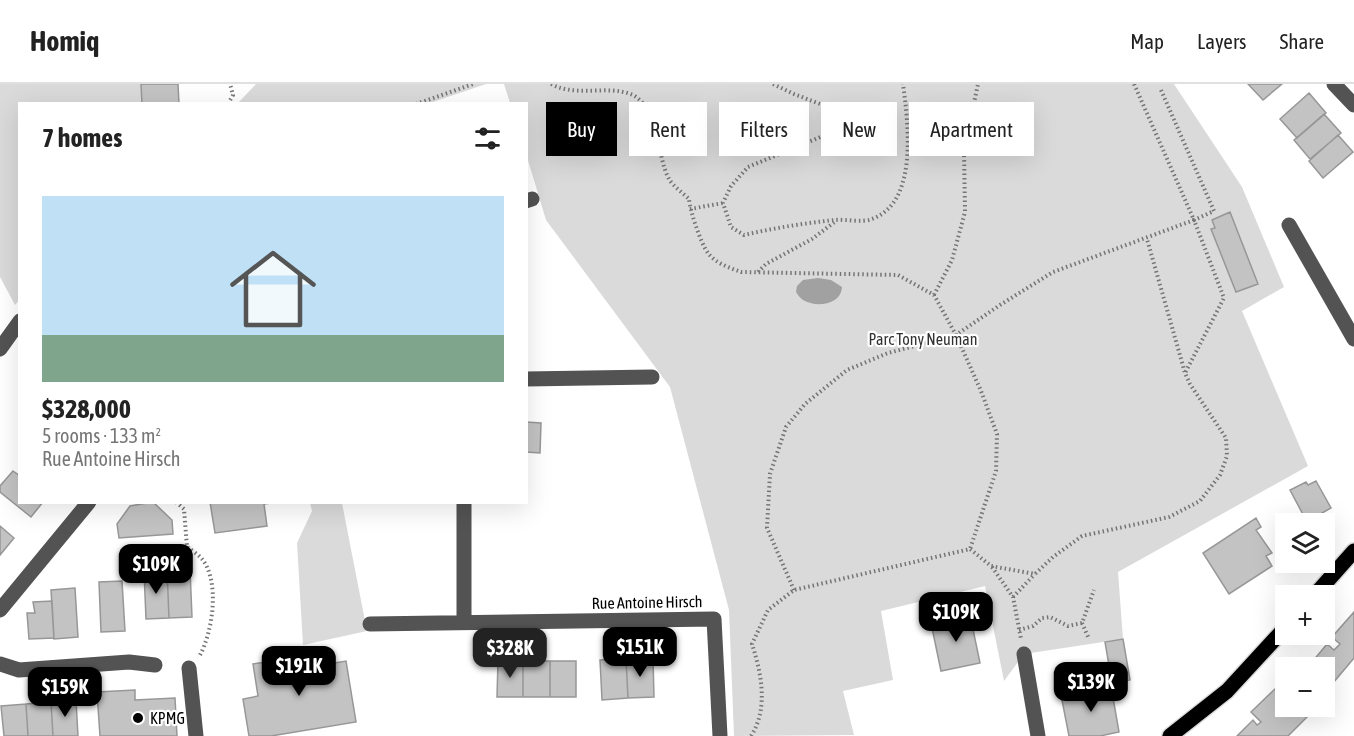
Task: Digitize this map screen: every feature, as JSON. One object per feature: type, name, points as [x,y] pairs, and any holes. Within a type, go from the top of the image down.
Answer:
[{"type":"main road","points":[[1324,585],[1354,551]]},
{"type":"main road","points":[[1170,736],[1227,691],[1275,639]]},
{"type":"street","points":[[1334,84],[1354,105]]},
{"type":"street","points":[[1289,225],[1354,339]]},
{"type":"street","points":[[0,349],[18,324]]},
{"type":"street","points":[[528,379],[652,377]]},
{"type":"street","points":[[0,610],[87,504]]},
{"type":"street","points":[[464,504],[464,622]]},
{"type":"street","name":"Rue Antoine Hirsch","points":[[370,624],[714,619],[720,736]]},
{"type":"street","points":[[1024,654],[1038,736]]},
{"type":"street","points":[[0,664],[19,670],[129,662],[155,665]]},
{"type":"street","points":[[189,668],[196,736]]},
{"type":"path","points":[[229,102],[233,95],[230,84]]},
{"type":"path","points":[[422,102],[472,84]]},
{"type":"path","points":[[551,84],[560,89],[591,91],[616,89],[634,96],[648,111],[670,180],[689,199],[690,209],[708,253],[722,265],[741,272],[757,273],[898,275],[934,295],[956,335],[997,434],[996,471],[970,549]]},
{"type":"path","points":[[773,84],[836,110],[841,120],[835,131],[748,166],[731,186],[723,203],[731,227],[744,235],[838,219],[872,219],[894,204],[905,172],[909,132],[903,84]]},
{"type":"path","points":[[934,295],[952,260],[965,212],[964,150],[978,84]]},
{"type":"path","points":[[1134,84],[1194,220],[1224,298],[1185,373]]},
{"type":"path","points":[[794,590],[767,528],[770,474],[786,427],[805,404],[847,370],[888,353],[956,335],[1053,272],[1147,239],[1214,211],[1161,90]]},
{"type":"path","points":[[690,209],[723,203]]},
{"type":"path","points":[[757,273],[766,264],[812,239],[838,219]]},
{"type":"path","points":[[1013,597],[1053,557],[1082,536],[1169,517],[1200,501],[1220,475],[1227,456],[1226,438],[1185,373],[1147,239]]},
{"type":"path","points":[[178,504],[184,510],[187,547],[202,559],[212,581],[213,611],[202,653],[189,668]]},
{"type":"path","points":[[970,549],[991,566],[1013,597],[1024,654]]},
{"type":"path","points":[[752,736],[756,729],[761,702],[761,672],[752,644],[768,610],[794,590],[970,549]]},
{"type":"path","points":[[991,566],[1035,574]]},
{"type":"path","points":[[1089,639],[1082,623],[1094,590]]},
{"type":"path","points":[[1019,630],[1033,627],[1042,618],[1050,617],[1068,626],[1082,623]]},
{"type":"green space","points":[[0,84],[141,84],[142,102],[18,102],[18,301],[15,305],[0,277]]},
{"type":"green space","points":[[256,84],[486,84],[433,102],[239,102]]},
{"type":"green space","name":"Parc Tony Neuman","points":[[504,84],[1174,84],[1242,187],[1284,287],[1242,311],[1308,466],[1118,572],[1123,639],[1024,654],[1004,681],[985,586],[881,611],[893,680],[843,691],[854,735],[734,736],[729,610],[670,387],[546,220],[528,160],[528,102],[510,102]]},
{"type":"green space","points":[[310,504],[342,504],[367,631],[303,645],[297,543],[312,511]]},
{"type":"shaded area","points":[[818,278],[831,280],[842,287],[837,298],[827,303],[814,304],[800,297],[796,292],[797,286],[803,280]]},
{"type":"building","points":[[141,84],[178,84],[179,102],[142,102]]},
{"type":"building","points":[[1248,84],[1282,84],[1263,100]]},
{"type":"building","points":[[1309,93],[1326,113],[1297,138],[1280,119]]},
{"type":"building","points":[[1324,114],[1341,133],[1310,159],[1294,140]]},
{"type":"building","points":[[1338,135],[1353,152],[1323,178],[1309,161]]},
{"type":"building","points":[[1230,212],[1258,284],[1236,292],[1211,229],[1215,228],[1212,220]]},
{"type":"building","points":[[528,422],[541,423],[540,453],[528,452]]},
{"type":"building","points":[[13,471],[18,475],[18,504],[41,504],[31,517],[0,492],[0,486]]},
{"type":"building","points":[[1316,481],[1331,508],[1322,513],[1302,513],[1290,490],[1306,482],[1308,485]]},
{"type":"building","points":[[155,504],[172,520],[173,534],[119,538],[117,524],[130,506]]},
{"type":"building","points":[[210,504],[264,504],[267,526],[215,533]]},
{"type":"building","points":[[1256,518],[1261,527],[1256,530],[1272,553],[1266,556],[1272,566],[1229,594],[1203,553]]},
{"type":"building","points":[[0,526],[14,538],[0,555]]},
{"type":"building","points":[[190,569],[192,617],[169,618],[167,570]]},
{"type":"building","points":[[167,570],[169,618],[146,619],[144,571]]},
{"type":"building","points":[[122,581],[125,631],[101,632],[99,582]]},
{"type":"building","points":[[75,588],[78,637],[54,639],[51,590]]},
{"type":"building","points":[[52,601],[54,638],[29,639],[27,613],[35,613],[33,602]]},
{"type":"building","points":[[1354,612],[1354,658],[1335,681],[1335,657],[1316,657],[1326,645],[1334,650],[1340,644],[1335,640],[1335,634]]},
{"type":"building","points":[[970,615],[980,663],[941,671],[931,623]]},
{"type":"building","points":[[1123,639],[1130,680],[1112,683],[1105,642]]},
{"type":"building","points":[[321,654],[322,665],[346,661],[356,722],[271,736],[249,736],[243,699],[258,696],[253,664]]},
{"type":"building","points":[[653,658],[654,697],[628,698],[626,659]]},
{"type":"building","points":[[626,659],[628,698],[602,700],[600,660]]},
{"type":"building","points":[[498,660],[523,661],[523,697],[497,697]]},
{"type":"building","points":[[523,661],[550,661],[550,697],[523,697]]},
{"type":"building","points":[[550,661],[576,661],[576,697],[550,697]]},
{"type":"building","points":[[1111,686],[1119,732],[1100,736],[1069,736],[1061,695]]},
{"type":"building","points":[[1275,689],[1275,717],[1307,717],[1288,736],[1237,736],[1253,720],[1257,725],[1261,722],[1251,712]]},
{"type":"building","name":"KPMG","points":[[135,690],[135,700],[175,698],[177,736],[100,736],[97,692]]},
{"type":"building","points":[[76,700],[78,736],[53,736],[51,702]]},
{"type":"building","points":[[51,702],[53,736],[28,736],[26,704]]},
{"type":"building","points":[[26,704],[28,736],[4,736],[1,706]]},
{"type":"place","name":"KPMG","points":[[138,718]]}]
